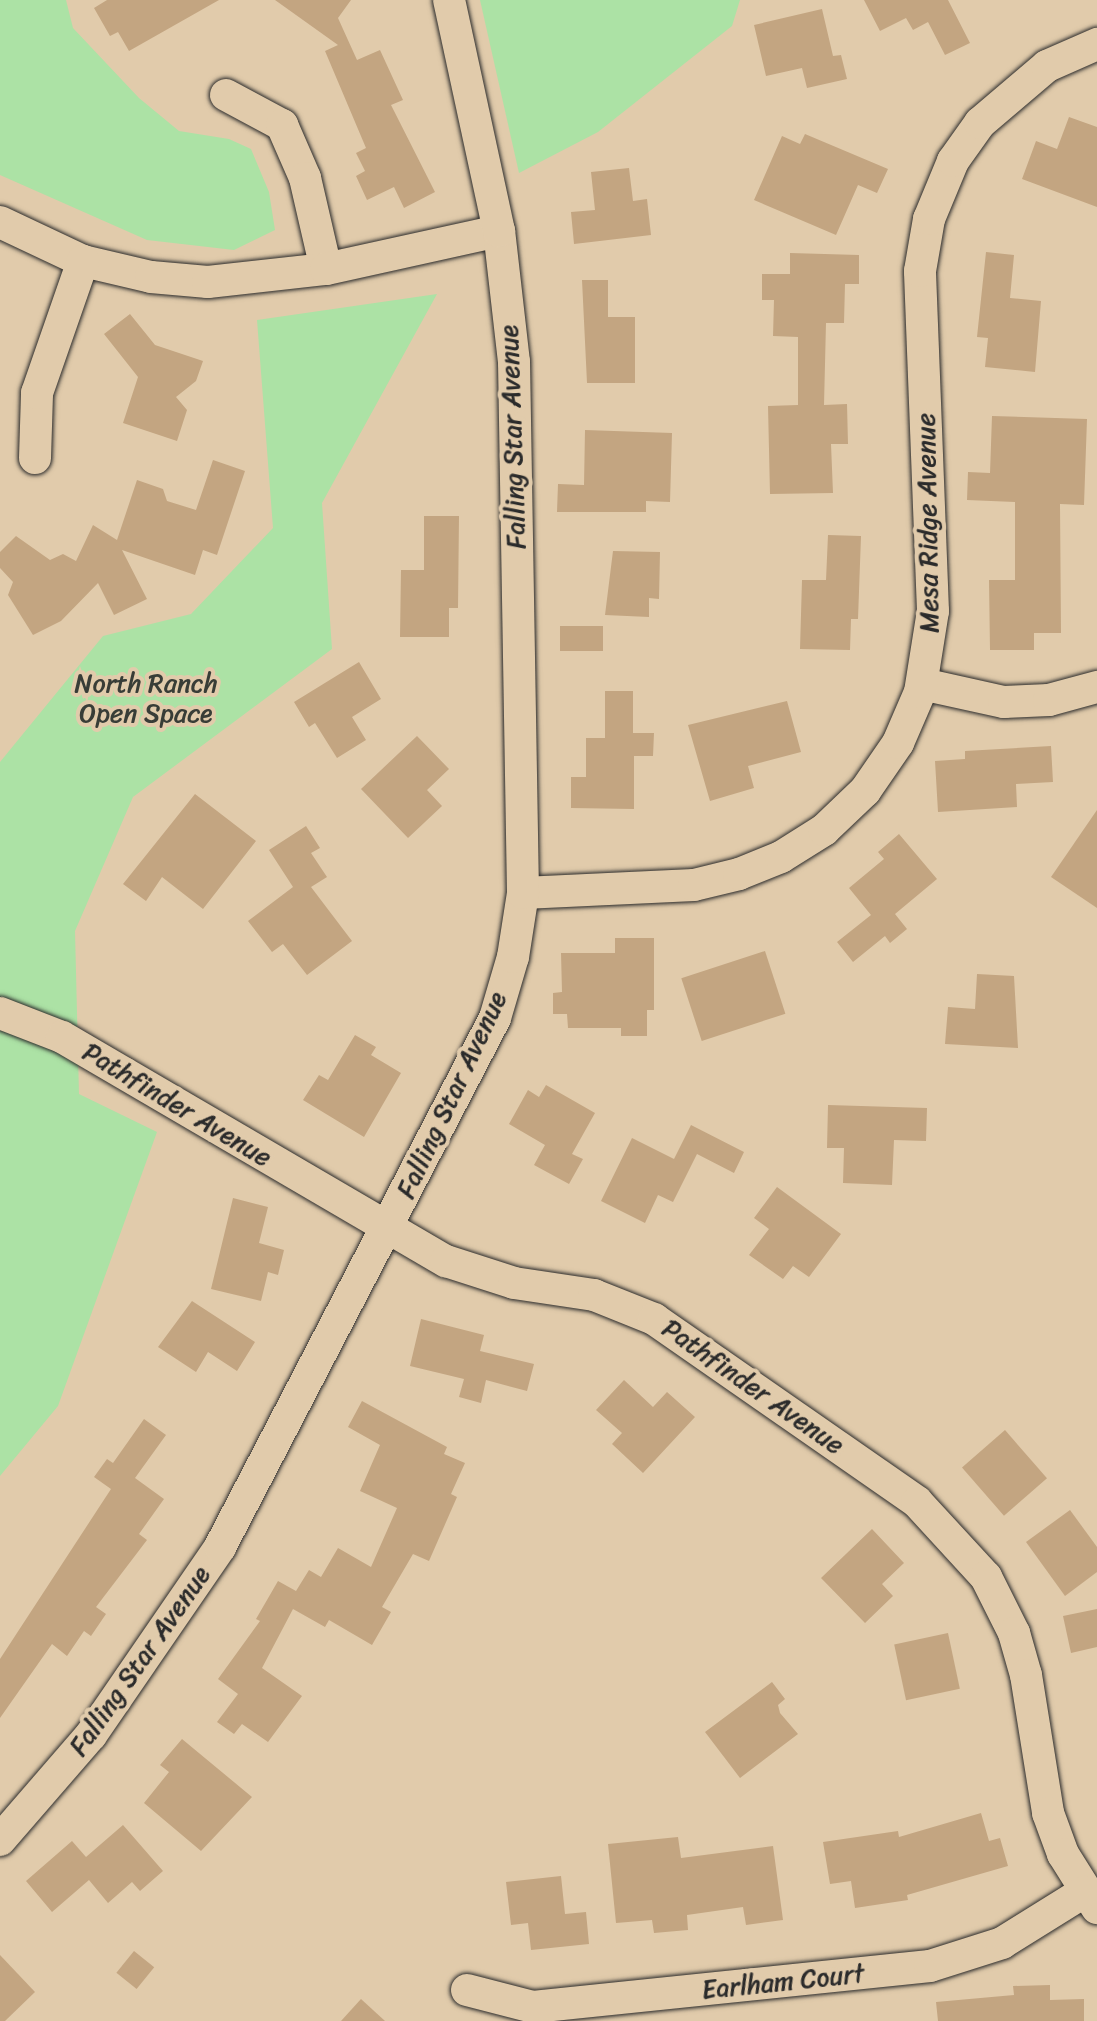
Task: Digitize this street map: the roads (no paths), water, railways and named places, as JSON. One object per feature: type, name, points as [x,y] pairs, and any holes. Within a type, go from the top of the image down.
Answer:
[{"type":"street","name":"Falling Star Avenue","points":[[0,1840],[91,1735],[220,1547],[495,1018],[513,957],[523,893],[514,362],[499,231],[449,0]]},
{"type":"street","name":"Mesa Ridge Avenue","points":[[523,893],[694,885],[781,857],[824,830],[865,791],[898,743],[922,684],[933,611],[920,271],[929,219],[953,161],[980,123],[1047,66],[1097,44]]},
{"type":"street","points":[[226,95],[282,125],[305,178],[326,269]]},
{"type":"street","points":[[0,222],[83,261],[151,277],[208,282],[326,269],[499,231]]},
{"type":"street","points":[[35,458],[37,393],[83,261]]},
{"type":"street","points":[[922,684],[1004,702],[1049,700],[1097,687]]},
{"type":"street","name":"Pathfinder Avenue","points":[[0,1013],[62,1037],[387,1230],[476,1273],[594,1295],[654,1319],[917,1502],[986,1577],[1014,1633],[1026,1675],[1048,1813],[1090,1900]]},
{"type":"street","name":"Earlham Court","points":[[467,1990],[533,2007],[930,1966],[1002,1943],[1090,1900]]},
{"type":"park label","name":"North Ranch Open Space","points":[[146,699]]}]
